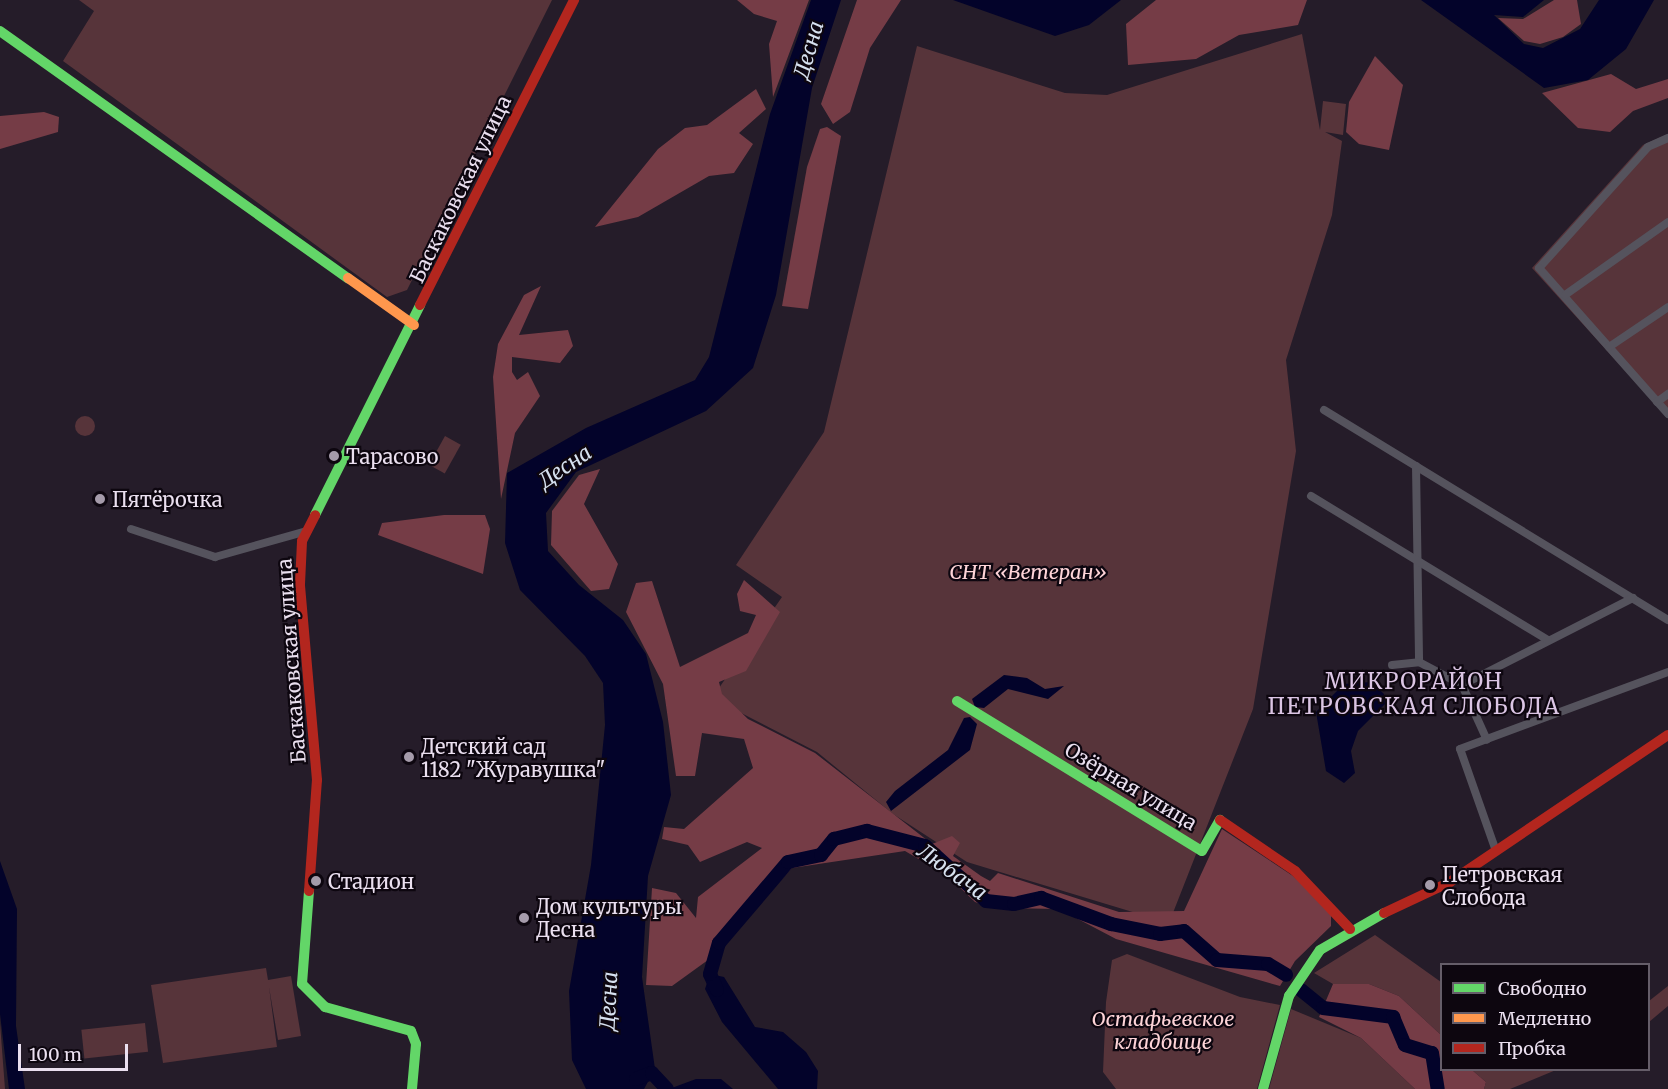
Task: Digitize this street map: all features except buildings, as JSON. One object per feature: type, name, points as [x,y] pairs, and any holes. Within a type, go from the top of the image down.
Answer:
[{"type":"street","name":"Баскаковская улица","points":[[412,1089],[416,1044],[411,1031],[324,1006],[302,984],[317,780],[300,584],[307,531],[414,325],[574,0]]},
{"type":"street","points":[[0,31],[414,325]]},
{"type":"street","points":[[1668,138],[1648,147],[1539,268],[1668,414]]},
{"type":"street","points":[[1565,295],[1668,222]]},
{"type":"street","points":[[1609,347],[1668,307]]},
{"type":"street","points":[[1657,402],[1668,394]]},
{"type":"street","points":[[1324,410],[1668,620]]},
{"type":"street","points":[[1416,466],[1419,662]]},
{"type":"street","points":[[1311,496],[1548,640]]},
{"type":"street","points":[[131,529],[215,556],[307,531]]},
{"type":"street","points":[[1462,685],[1633,598]]},
{"type":"street","points":[[1392,665],[1419,662],[1462,685],[1487,740]]},
{"type":"street","points":[[1496,851],[1460,749],[1668,672]]},
{"type":"street","name":"Озёрная улица","points":[[957,701],[1203,850],[1221,819],[1295,870],[1350,929]]},
{"type":"street","points":[[1263,1089],[1298,976],[1320,950],[1350,929],[1418,899],[1496,851],[1668,735]]},
{"type":"green space","points":[[79,0],[552,0],[407,290],[387,297],[63,61],[94,11]]},
{"type":"green space","name":"СНТ «Ветеран»","points":[[1302,34],[1320,130],[1323,101],[1346,104],[1343,135],[1325,132],[1342,141],[1332,215],[1286,360],[1296,451],[1253,709],[1169,923],[967,862],[893,814],[817,752],[712,698],[782,597],[736,565],[824,432],[917,46],[1065,93],[1107,95]]},
{"type":"green space","points":[[1668,134],[1668,418],[1532,268],[1643,145]]},
{"type":"green space","points":[[81,416],[89,416],[95,422],[95,430],[89,436],[81,436],[75,430],[75,422]]},
{"type":"green space","points":[[445,436],[461,445],[445,474],[429,465]]},
{"type":"green space","points":[[1375,935],[1440,981],[1440,1034],[1399,996],[1369,984],[1333,984],[1314,973]]},
{"type":"green space","name":"Остафьевское кладбище","points":[[1127,954],[1240,997],[1280,1005],[1257,1089],[1116,1089],[1103,1072],[1106,1002],[1112,960]]},
{"type":"green space","points":[[266,968],[268,980],[291,976],[301,1036],[278,1040],[269,987],[277,1047],[163,1063],[151,985]]},
{"type":"green space","points":[[1668,986],[1668,1006],[1650,1021],[1650,1000]]},
{"type":"green space","name":"Остафьевское кладбище","points":[[1291,1009],[1361,1038],[1415,1089],[1269,1089]]},
{"type":"green space","points":[[0,1023],[5,1089],[0,1089]]},
{"type":"green space","points":[[145,1023],[148,1052],[84,1059],[81,1030]]},
{"type":"green space","points":[[1473,1071],[1554,1071],[1510,1089],[1484,1089],[1486,1082]]},
{"type":"shaded area","points":[[737,0],[809,0],[773,97],[769,44],[777,21],[754,14]]},
{"type":"shaded area","points":[[857,0],[901,0],[870,48],[850,112],[833,124],[821,104]]},
{"type":"shaded area","points":[[1156,0],[1307,0],[1298,25],[1239,35],[1196,59],[1128,65],[1126,24]]},
{"type":"shaded area","points":[[1554,0],[1577,0],[1581,24],[1563,37],[1540,44],[1524,41],[1498,18],[1523,19]]},
{"type":"shaded area","points":[[1375,56],[1403,85],[1389,150],[1359,144],[1346,132],[1349,102]]},
{"type":"shaded area","points":[[1611,74],[1636,89],[1668,79],[1668,98],[1633,111],[1610,132],[1578,128],[1542,93]]},
{"type":"shaded area","points":[[756,89],[766,109],[739,133],[753,144],[734,173],[709,176],[638,217],[595,227],[658,149],[685,128],[707,125]]},
{"type":"shaded area","points":[[44,112],[59,117],[58,132],[0,149],[0,116]]},
{"type":"shaded area","points":[[827,127],[841,136],[808,309],[782,306],[807,167],[820,129]]},
{"type":"shaded area","points":[[541,286],[519,335],[568,330],[573,346],[560,363],[512,357],[512,372],[517,380],[528,372],[540,396],[515,433],[501,499],[493,377],[498,344],[524,295]]},
{"type":"shaded area","points":[[600,469],[584,504],[618,564],[609,589],[591,591],[551,545],[552,511],[579,475]]},
{"type":"shaded area","points":[[444,515],[485,515],[490,529],[483,574],[378,535],[382,523]]},
{"type":"shaded area","points":[[744,580],[780,612],[746,671],[719,682],[722,694],[748,719],[815,753],[932,844],[952,836],[960,843],[953,856],[981,876],[990,881],[998,873],[1119,912],[1184,911],[1222,829],[1293,876],[1331,909],[1331,926],[1295,961],[1280,986],[1116,939],[1059,909],[993,908],[975,902],[949,877],[905,851],[792,868],[708,960],[672,986],[646,985],[652,888],[676,893],[696,918],[698,897],[762,848],[747,842],[700,862],[688,845],[662,839],[664,827],[684,829],[753,768],[744,739],[702,733],[695,776],[676,776],[663,684],[626,612],[636,583],[652,581],[680,667],[748,633],[756,615],[740,611],[737,594]]},
{"type":"shaded area","points":[[1333,984],[1369,984],[1399,996],[1440,1034],[1440,1071],[1473,1071],[1486,1082],[1484,1089],[1415,1089],[1361,1038],[1319,1017]]},
{"type":"water","name":"Десна","points":[[811,0],[841,0],[812,88],[776,295],[753,368],[706,411],[576,472],[546,513],[548,551],[579,585],[623,620],[646,654],[663,722],[671,795],[648,876],[642,977],[655,1069],[644,1089],[586,1089],[572,1060],[569,991],[591,865],[605,725],[603,683],[585,656],[520,590],[505,543],[507,473],[586,428],[695,380],[709,357],[770,114]]},
{"type":"water","points":[[953,0],[1121,0],[1089,25],[1055,36]]},
{"type":"water","points":[[1421,0],[1544,0],[1523,17],[1494,15],[1524,44],[1543,48],[1580,29],[1599,0],[1654,0],[1626,49],[1588,80],[1544,88]]},
{"type":"water","points":[[1004,675],[1027,678],[1045,689],[1064,686],[1048,699],[1008,689],[984,708],[975,707],[972,699]]},
{"type":"water","points":[[1371,682],[1384,694],[1385,704],[1358,731],[1351,751],[1355,773],[1344,783],[1326,771],[1316,712],[1344,684]]},
{"type":"water","points":[[970,717],[977,724],[970,750],[891,811],[886,802],[895,791],[948,750],[964,718]]},
{"type":"water","points":[[0,861],[17,909],[16,1026],[25,1089],[9,1089],[0,1014]]},
{"type":"water","points":[[710,974],[724,977],[755,1027],[783,1032],[806,1052],[818,1071],[817,1089],[778,1089],[722,1022],[705,989]]},
{"type":"water","points":[[696,1079],[721,1079],[733,1089],[669,1089]]},
{"type":"waterway","name":"Любача","points":[[717,990],[710,974],[719,943],[788,862],[821,855],[834,839],[867,831],[925,846],[986,901],[1014,904],[1041,898],[1111,924],[1160,934],[1184,931],[1217,960],[1268,964],[1286,975]]},
{"type":"waterway","name":"Любача","points":[[1301,990],[1323,1008],[1393,1017],[1405,1045],[1432,1053],[1438,1089]]},
{"type":"waterway","name":"Любача","points":[[636,1079],[652,1073],[667,1089]]},
{"type":"traffic: fast","points":[[0,31],[348,278]]},
{"type":"traffic: fast","points":[[315,515],[420,305]]},
{"type":"traffic: fast","points":[[957,701],[1202,851],[1220,820]]},
{"type":"traffic: fast","points":[[309,891],[302,984],[325,1007],[411,1031],[416,1044],[412,1089]]},
{"type":"traffic: fast","points":[[1263,1089],[1289,996],[1320,950],[1384,913]]},
{"type":"traffic: slow","points":[[348,278],[414,325]]},
{"type":"traffic: jam","points":[[420,305],[574,0]]},
{"type":"traffic: jam","points":[[309,891],[317,780],[300,584],[302,541],[315,515]]},
{"type":"traffic: jam","points":[[1384,913],[1450,882],[1668,735]]},
{"type":"traffic: jam","points":[[1220,820],[1295,871],[1350,929]]},
{"type":"place","name":"Тарасово","points":[[334,456]]},
{"type":"place","name":"Пятёрочка","points":[[100,499]]},
{"type":"place","name":"Детский сад 1182 \"Журавушка\"","points":[[409,757]]},
{"type":"place","name":"Стадион","points":[[316,881]]},
{"type":"place","name":"Петровская Слобода","points":[[1430,885]]},
{"type":"place","name":"Дом культуры Десна","points":[[524,918]]},
{"type":"district","name":"МИКРОРАЙОН ПЕТРОВСКАЯ СЛОБОДА","points":[[1414,694]]}]
